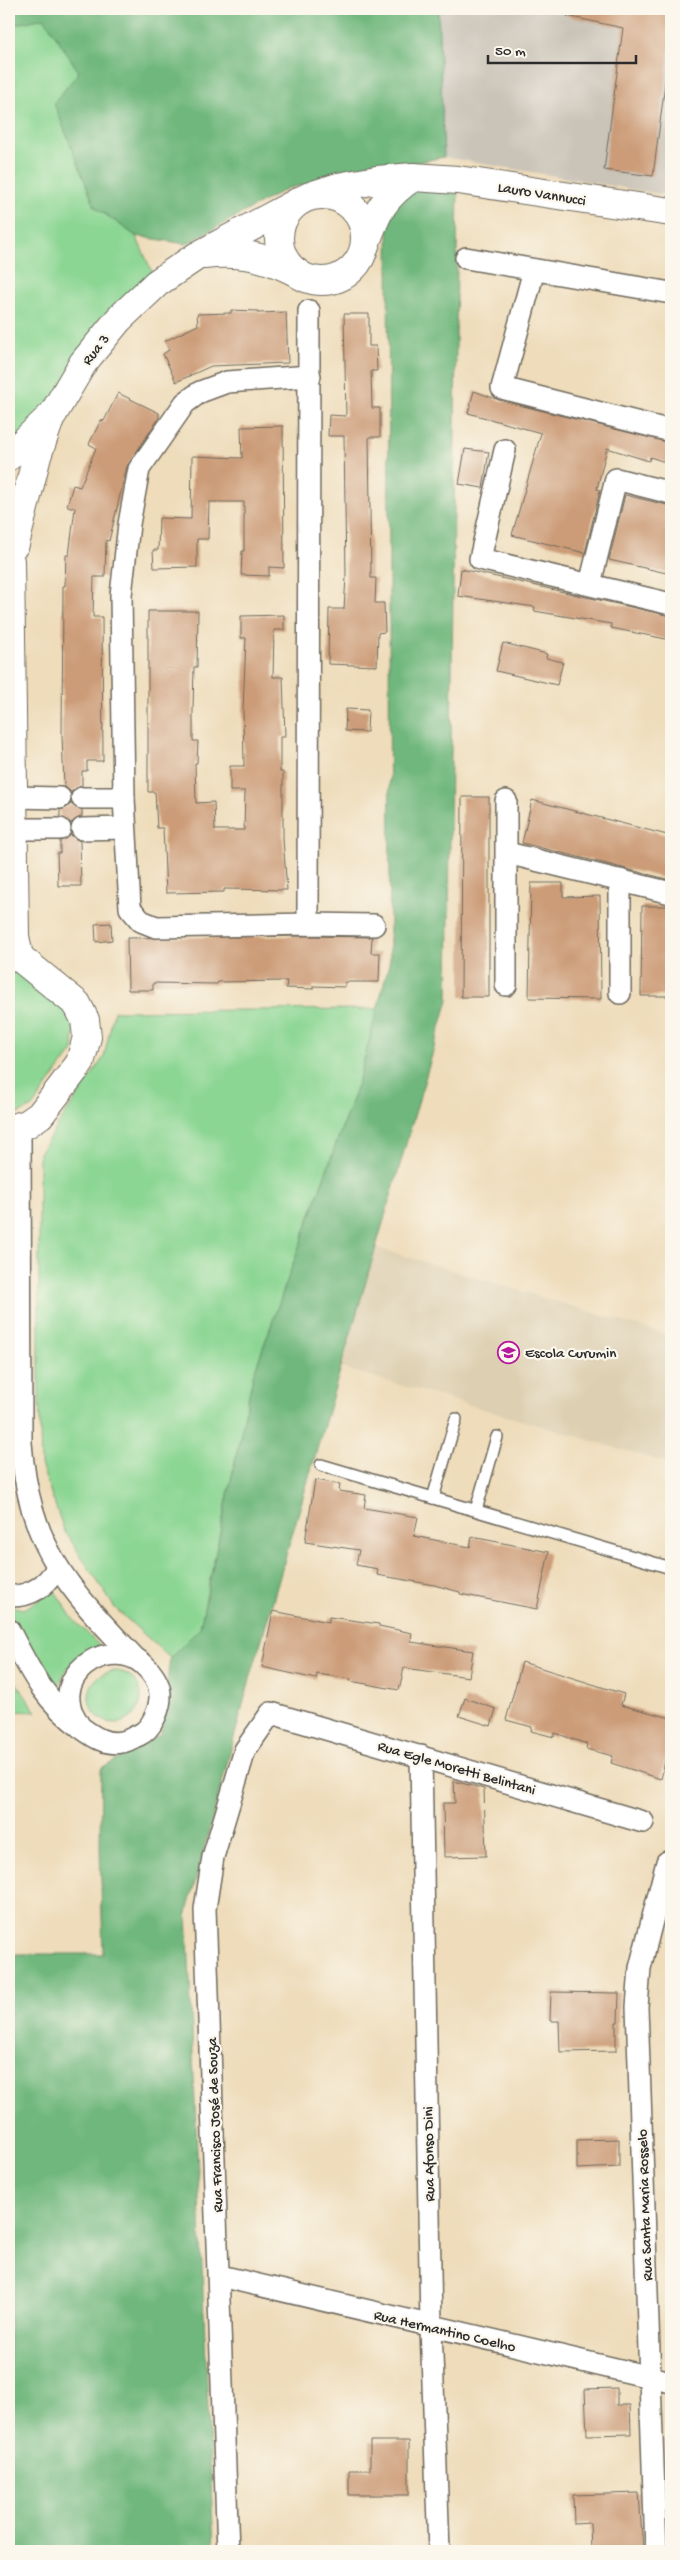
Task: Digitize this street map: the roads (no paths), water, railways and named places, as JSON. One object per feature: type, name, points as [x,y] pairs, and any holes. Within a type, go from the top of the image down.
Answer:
[{"type":"street","name":"Rua 3","points":[[9,456],[53,414],[83,363],[119,319],[157,283],[197,256],[304,199],[338,187],[377,180],[413,177]]},
{"type":"street","name":"Lauro Vannucci","points":[[413,177],[458,180],[671,212]]},
{"type":"street","points":[[365,246],[363,224],[351,205],[338,197],[324,195],[304,199],[288,212],[282,223],[279,237],[281,250],[287,262],[296,272],[308,278],[322,281],[336,278],[350,271],[359,260],[365,246],[379,209],[388,196],[413,177]]},
{"type":"street","name":"Rua 3","points":[[197,256],[228,252],[250,255],[277,262],[296,272]]},
{"type":"street","points":[[466,258],[671,293]]},
{"type":"street","points":[[534,270],[502,388],[671,431]]},
{"type":"street","points":[[308,924],[309,311]]},
{"type":"street","points":[[310,376],[226,382],[200,392],[185,403],[139,469],[129,524],[121,595],[124,798],[130,908],[141,921],[156,927],[308,924],[374,925]]},
{"type":"street","points":[[11,556],[37,456],[53,414]]},
{"type":"street","points":[[506,450],[480,559],[671,604]]},
{"type":"street","points":[[590,584],[616,479],[671,493]]},
{"type":"street","points":[[9,517],[13,526],[11,556],[14,956],[77,1004],[85,1020],[87,1037],[80,1063],[40,1114],[14,1128],[23,1474],[29,1505],[39,1535],[57,1568],[88,1609],[134,1657],[152,1672],[160,1693],[156,1716],[142,1733],[121,1742],[98,1740],[53,1704],[29,1671],[9,1630]]},
{"type":"street","points":[[14,797],[60,798]]},
{"type":"street","points":[[82,798],[124,798]]},
{"type":"street","points":[[506,800],[506,985]]},
{"type":"street","points":[[14,829],[60,828]]},
{"type":"street","points":[[82,828],[125,828]]},
{"type":"street","points":[[507,853],[671,893]]},
{"type":"street","points":[[620,880],[620,993]]},
{"type":"street","points":[[9,1596],[30,1594],[41,1588],[57,1568]]},
{"type":"street","points":[[80,1726],[70,1708],[70,1688],[79,1670],[95,1657],[115,1653],[134,1657]]},
{"type":"street","name":"Rua Egle Moretti Belintani","points":[[271,1713],[643,1822]]},
{"type":"street","name":"Rua Francisco José de Souza","points":[[228,2551],[220,2276],[205,1909],[213,1857],[245,1750],[271,1713]]},
{"type":"street","name":"Rua Afonso Dini","points":[[421,1756],[431,2328],[439,2551]]},
{"type":"street","name":"Rua Santa Maria Rosselo","points":[[656,2551],[637,2007],[640,1968],[667,1862]]},
{"type":"street","name":"Rua Hermantino Coelho","points":[[220,2276],[431,2328],[671,2382]]},
{"type":"lane","points":[[433,1498],[456,1419]]},
{"type":"lane","points":[[476,1510],[497,1437]]},
{"type":"lane","points":[[321,1465],[671,1568]]},
{"type":"place","name":"Escola Curumin","points":[[509,1352]]}]
